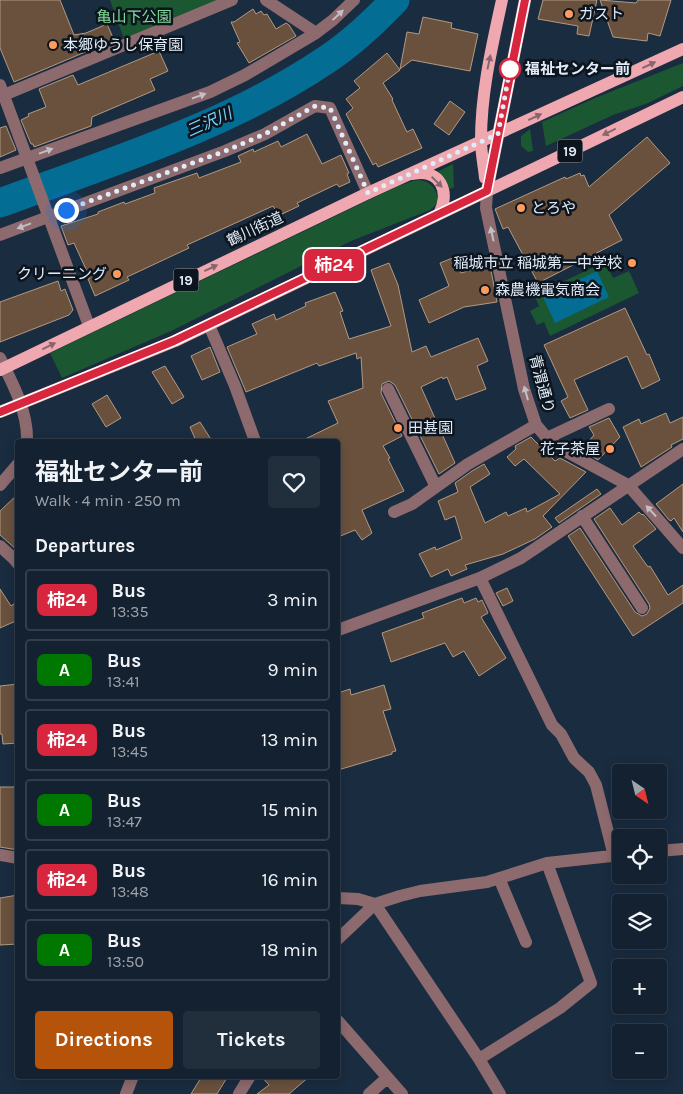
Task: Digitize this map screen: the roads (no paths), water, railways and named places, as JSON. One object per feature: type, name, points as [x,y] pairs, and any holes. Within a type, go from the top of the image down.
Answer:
[{"type":"main road","points":[[487,191],[481,142],[482,110],[487,68],[502,0]]},
{"type":"main road","points":[[487,191],[525,0]]},
{"type":"main road","name":"19","points":[[481,142],[683,49]]},
{"type":"main road","name":"19","points":[[0,412],[166,345],[683,97]]},
{"type":"main road","name":"鶴川街道","points":[[2,365],[481,142]]},
{"type":"main road","points":[[403,177],[424,174],[436,179],[444,190],[445,198],[444,206],[439,214]]},
{"type":"street","points":[[89,326],[2,90],[232,0]]},
{"type":"street","points":[[266,0],[316,33]]},
{"type":"street","points":[[0,168],[210,92],[246,76],[316,33],[354,0]]},
{"type":"street","points":[[0,235],[47,211],[225,151],[265,134],[315,106],[330,108],[368,193]]},
{"type":"street","name":"青渭通り","points":[[487,191],[486,208],[524,389],[536,425],[558,447],[628,485],[683,548]]},
{"type":"street","points":[[209,325],[235,386],[254,439]]},
{"type":"street","points":[[2,365],[21,404],[26,422],[27,439]]},
{"type":"street","points":[[388,389],[436,487]]},
{"type":"street","points":[[547,438],[609,409]]},
{"type":"street","points":[[394,512],[412,504],[468,464],[536,425]]},
{"type":"street","points":[[340,629],[480,578],[521,558],[683,449]]},
{"type":"street","points":[[0,485],[15,468]]},
{"type":"street","points":[[582,516],[642,608]]},
{"type":"street","points":[[0,546],[15,561]]},
{"type":"street","points":[[480,578],[552,724],[561,734],[574,758],[589,772],[596,785],[612,838]]},
{"type":"street","points":[[667,851],[683,850]]},
{"type":"street","points":[[0,855],[15,858]]},
{"type":"street","points":[[340,937],[374,904],[420,890],[479,884],[546,864],[612,856]]},
{"type":"street","points":[[479,1059],[560,1008],[591,983],[546,864]]},
{"type":"street","points":[[500,878],[526,942]]},
{"type":"street","points":[[340,898],[358,899],[374,904],[479,1059],[500,1094]]},
{"type":"street","points":[[340,1023],[402,1094]]},
{"type":"street","points":[[369,1094],[387,1078]]},
{"type":"street","points":[[126,1094],[132,1079]]},
{"type":"street","points":[[239,1094],[248,1079]]},
{"type":"water","points":[[597,271],[609,297],[555,323],[543,297]]},
{"type":"waterway","name":"三沢川","points":[[0,203],[168,141],[249,104],[288,83],[345,47],[395,0]]},
{"type":"place","name":"ガスト","points":[[569,14]]},
{"type":"place","name":"本郷ゆうし保育園","points":[[53,45]]},
{"type":"place","name":"福祉センター前","points":[[510,69]]},
{"type":"place","name":"とろや","points":[[521,208]]},
{"type":"place","name":"稲城市立 稲城第一中学校","points":[[632,263]]},
{"type":"place","name":"クリーニング","points":[[117,274]]},
{"type":"place","name":"森農機電気商会","points":[[485,290]]},
{"type":"place","name":"田甚園","points":[[398,428]]},
{"type":"place","name":"花子茶屋","points":[[610,449]]},
{"type":"park label","name":"亀山下公園","points":[[134,17]]}]
